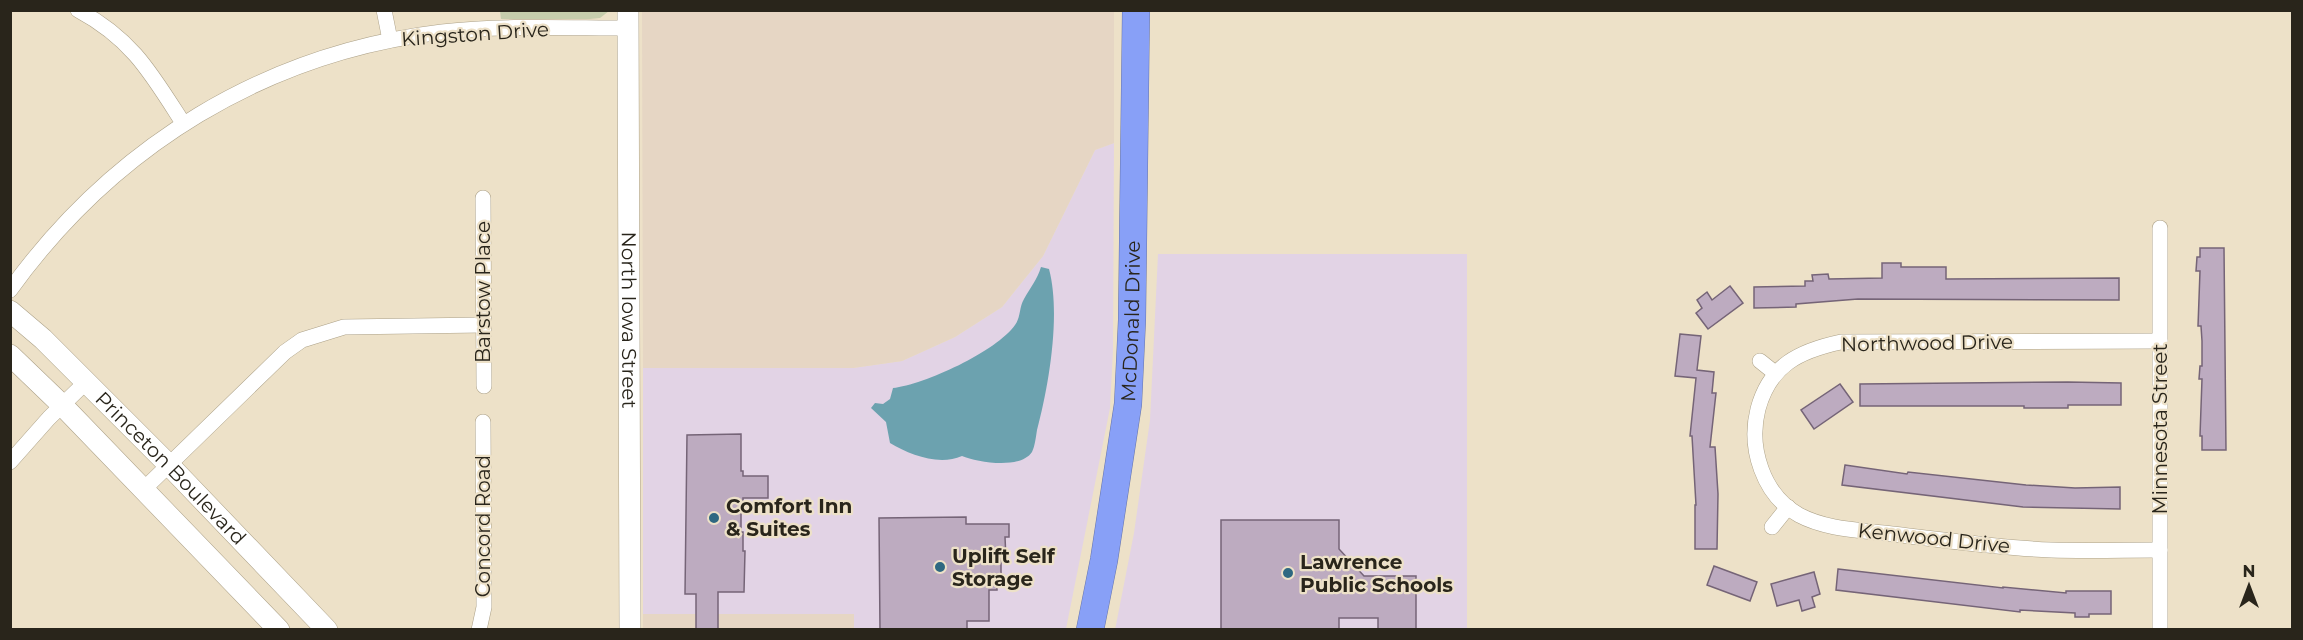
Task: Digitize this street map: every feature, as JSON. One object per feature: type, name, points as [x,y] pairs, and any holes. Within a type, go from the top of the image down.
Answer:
[{"type":"highway","name":"McDonald Drive","points":[[1090,630],[1104,560],[1128,404],[1132,320],[1136,10]]},
{"type":"street","points":[[78,10],[112,31],[126,43],[151,72],[183,123]]},
{"type":"street","points":[[384,10],[390,40]]},
{"type":"street","name":"Kingston Drive","points":[[10,290],[78,209],[111,179],[183,123],[232,96],[296,68],[353,49],[390,40],[443,32],[628,19]]},
{"type":"street","name":"North Iowa Street","points":[[628,19],[630,630]]},
{"type":"street","name":"Barstow Place","points":[[483,198],[484,386]]},
{"type":"street","name":"Minnesota Street","points":[[2160,228],[2160,630]]},
{"type":"street","name":"Princeton Boulevard","points":[[10,311],[43,339],[169,465],[327,630]]},
{"type":"street","points":[[144,489],[285,352],[302,339],[344,327],[483,326]]},
{"type":"street","name":"Northwood Drive","points":[[1754,441],[1754,426],[1759,407],[1775,373],[1792,358],[1807,351],[1841,342],[2160,341]]},
{"type":"street","name":"Princeton Boulevard","points":[[10,355],[62,405],[279,630]]},
{"type":"street","points":[[1760,361],[1775,373]]},
{"type":"street","points":[[10,462],[86,382]]},
{"type":"street","name":"Concord Road","points":[[480,630],[484,607],[483,422]]},
{"type":"street","name":"Kenwood Drive","points":[[1754,441],[1757,458],[1772,490],[1788,507],[1811,521],[1839,528],[1984,545],[2050,550],[2160,550]]},
{"type":"street","points":[[1772,527],[1788,507]]},
{"type":"shaded area","points":[[642,11],[1114,11],[1114,143],[1095,150],[1043,256],[1002,307],[955,337],[902,361],[853,368],[643,368]]},
{"type":"shaded area","points":[[1114,143],[1113,350],[1110,408],[1066,629],[854,629],[853,614],[643,614],[643,368],[853,368],[902,361],[955,337],[1002,307],[1043,256],[1095,150]]},
{"type":"shaded area","points":[[1158,254],[1467,254],[1467,629],[1115,630],[1134,533],[1150,420]]},
{"type":"shaded area","points":[[643,614],[854,614],[854,629],[643,629]]},
{"type":"green space","points":[[500,10],[609,11],[600,18],[590,19],[501,19]]},
{"type":"water","points":[[1041,267],[1049,269],[1054,328],[1046,392],[1032,452],[1026,458],[1009,463],[988,462],[962,456],[944,460],[925,458],[906,452],[890,443],[886,422],[871,408],[875,403],[883,404],[890,399],[893,388],[923,381],[977,356],[1006,335],[1017,322],[1022,302]]},
{"type":"building","points":[[2200,248],[2224,248],[2226,450],[2202,450],[2202,436],[2200,436],[2202,379],[2199,379],[2200,366],[2202,366],[2202,341],[2201,326],[2198,326],[2200,271],[2196,271]]},
{"type":"building","points":[[1882,263],[1901,263],[1901,267],[1946,267],[1946,279],[2119,278],[2119,300],[1858,299],[1796,304],[1796,307],[1754,308],[1754,287],[1805,286],[1805,281],[1813,281],[1812,275],[1828,274],[1829,279],[1882,278]]},
{"type":"building","points":[[1730,286],[1743,303],[1708,329],[1696,313],[1702,308],[1697,300],[1707,292],[1712,300]]},
{"type":"building","points":[[1680,334],[1701,336],[1697,370],[1714,372],[1712,393],[1716,393],[1710,447],[1715,447],[1718,494],[1717,549],[1695,549],[1696,505],[1692,436],[1690,436],[1696,378],[1675,376]]},
{"type":"building","points":[[2121,383],[2121,405],[2068,405],[2068,408],[1860,406],[1860,384]]},
{"type":"building","points":[[1840,384],[1853,402],[1814,429],[1801,410]]},
{"type":"building","name":"Comfort Inn & Suites","points":[[741,434],[743,476],[768,476],[768,498],[743,498],[743,504],[741,504],[741,532],[743,532],[743,551],[745,551],[744,592],[718,592],[718,630],[696,630],[696,594],[685,594],[687,435]]},
{"type":"building","points":[[1845,465],[1907,474],[1908,472],[2026,485],[2075,488],[2120,487],[2120,509],[2023,507],[1842,485]]},
{"type":"building","name":"Uplift Self Storage","points":[[966,517],[966,524],[1009,524],[1009,537],[1005,537],[1006,559],[1001,559],[1001,574],[997,574],[997,590],[989,590],[989,621],[967,621],[967,630],[880,630],[879,518]]},
{"type":"building","name":"Lawrence Public Schools","points":[[1221,520],[1339,520],[1339,549],[1364,576],[1416,576],[1416,630],[1378,630],[1378,618],[1339,618],[1339,630],[1221,630]]},
{"type":"building","points":[[1714,566],[1757,582],[1750,601],[1707,585]]},
{"type":"building","points":[[1838,569],[2003,588],[2066,593],[2066,591],[2111,591],[2111,614],[2089,614],[2089,617],[2075,617],[2075,613],[2020,610],[2020,612],[1836,590]]},
{"type":"building","points":[[1814,572],[1820,594],[1812,597],[1815,607],[1802,611],[1799,600],[1777,606],[1771,584]]},
{"type":"place","name":"Comfort Inn & Suites","points":[[714,518]]},
{"type":"place","name":"Uplift Self Storage","points":[[940,567]]},
{"type":"place","name":"Lawrence Public Schools","points":[[1288,573]]}]
